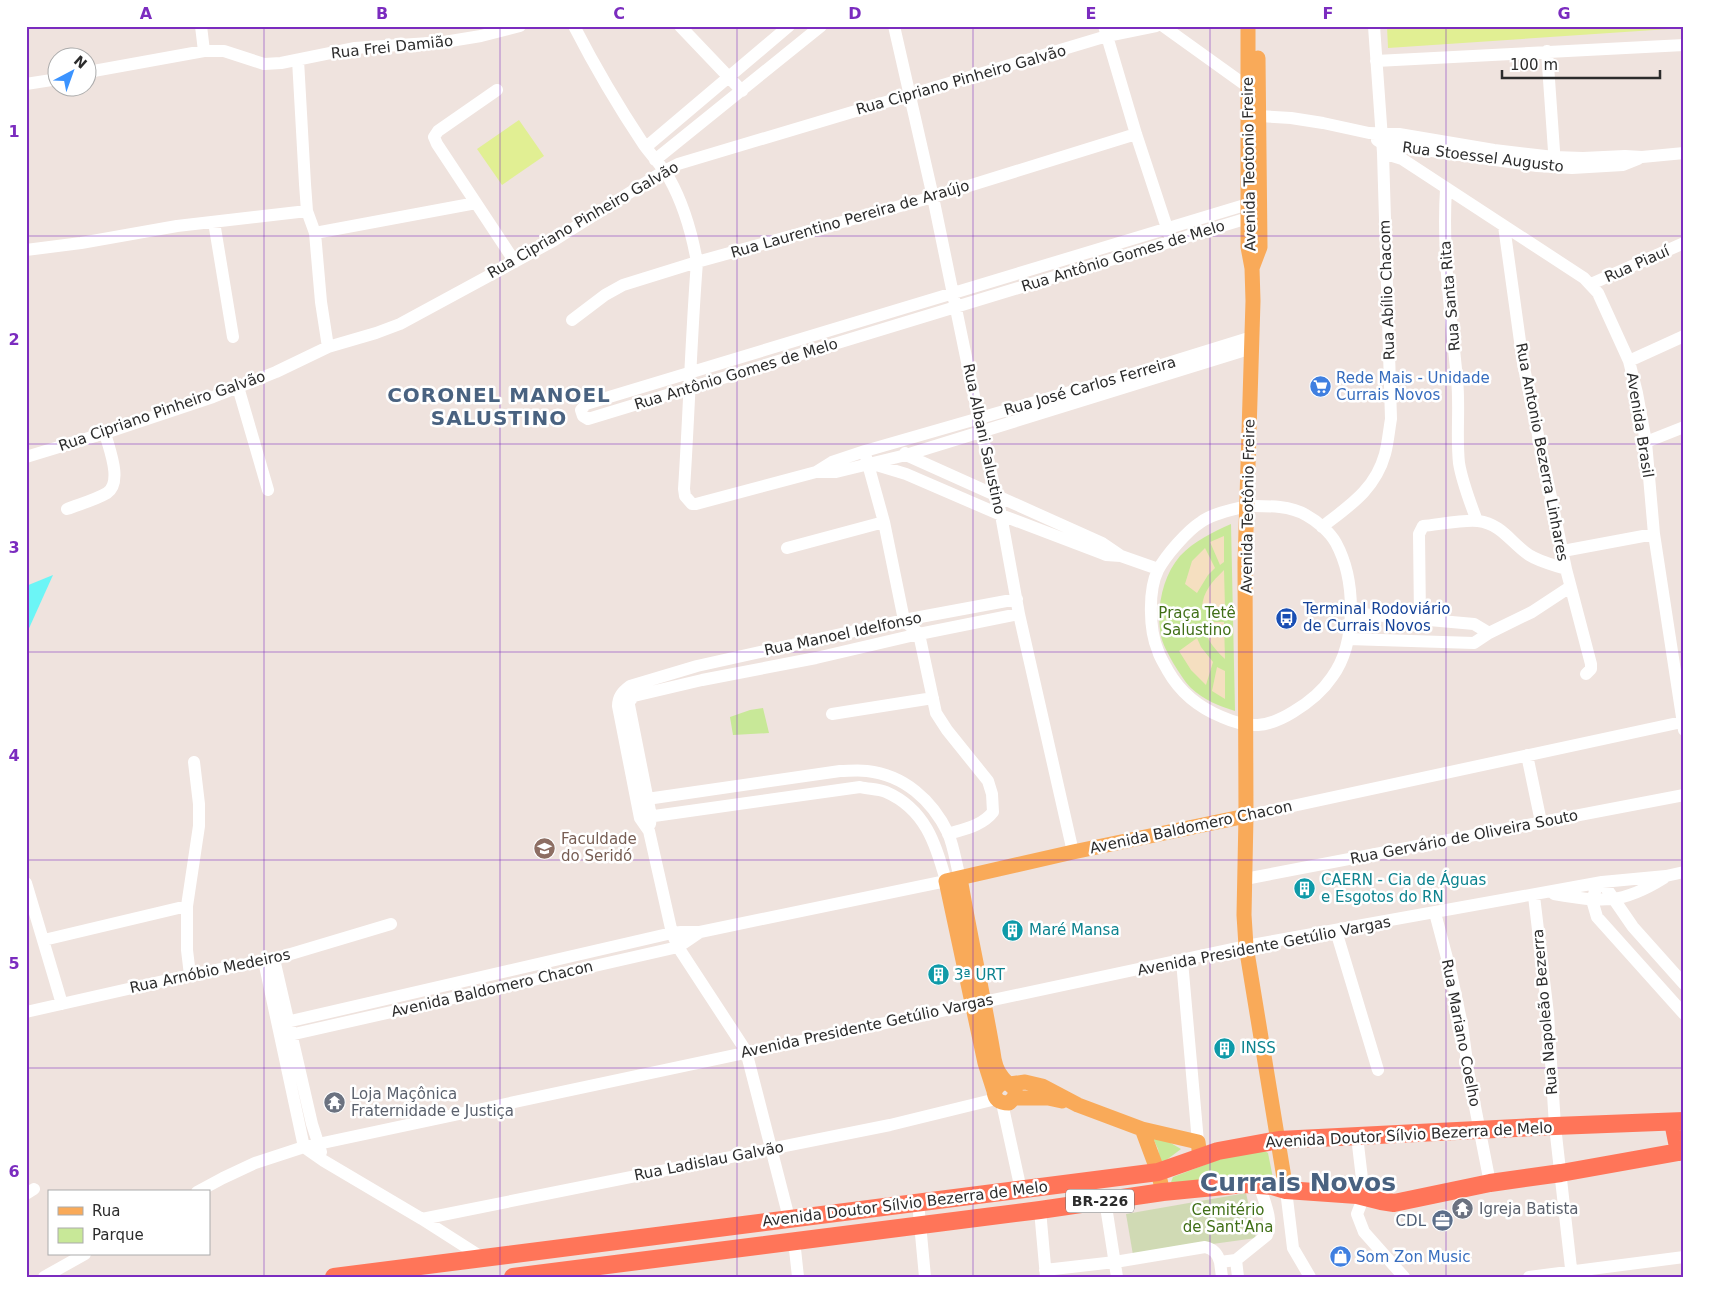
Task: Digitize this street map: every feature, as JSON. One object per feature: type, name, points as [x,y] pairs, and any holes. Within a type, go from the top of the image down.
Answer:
[{"type":"highway","name":"Avenida Doutor Sílvio Bezerra de Melo","points":[[334,1277],[1158,1172],[1199,1150],[1230,1148],[1279,1140],[1555,1126],[1678,1122]]},
{"type":"highway","points":[[1678,1122],[1682,1152]]},
{"type":"highway","name":"Avenida Doutor Sílvio Bezerra de Melo","points":[[513,1277],[1040,1210],[1163,1192],[1245,1184],[1258,1184],[1286,1190],[1364,1196],[1394,1203],[1490,1183],[1682,1152]]},
{"type":"main road","name":"Avenida Teotonio Freire","points":[[1248,26],[1248,247],[1252,268]]},
{"type":"main road","name":"Avenida Teotonio Freire","points":[[1252,268],[1260,248],[1257,26]]},
{"type":"main road","name":"Avenida Teotônio Freire","points":[[1252,268],[1252,343],[1247,506],[1244,915],[1246,946],[1286,1190]]},
{"type":"main road","name":"Avenida Baldomero Chacon","points":[[953,880],[1073,852],[1246,816]]},
{"type":"main road","points":[[953,880],[979,1002],[1004,1093],[1048,1098],[1078,1105],[1199,1150]]},
{"type":"main road","points":[[1142,1129],[1158,1172],[1163,1192]]},
{"type":"street","points":[[201,26],[204,51]]},
{"type":"street","name":"Rua Frei Damião","points":[[98,70],[204,51],[224,51],[264,64],[281,63],[355,48],[453,41],[520,26]]},
{"type":"street","points":[[574,26],[609,90],[674,188],[684,214],[697,262],[692,328],[691,387]]},
{"type":"street","points":[[680,26],[742,91]]},
{"type":"street","points":[[646,147],[789,26]]},
{"type":"street","points":[[655,160],[821,26]]},
{"type":"street","name":"Rua Albani Salustino","points":[[894,26],[933,197],[1001,515],[1020,614],[1073,852]]},
{"type":"street","name":"Rua Cipriano Pinheiro Galvão","points":[[26,457],[105,433],[238,387],[305,359],[328,347],[400,324],[553,242],[678,164],[909,96],[1106,31],[1156,26]]},
{"type":"street","points":[[1164,26],[1248,87]]},
{"type":"street","name":"Rua Abílio Chacom","points":[[1322,527],[1363,494],[1378,472],[1385,453],[1391,419],[1383,143],[1374,26]]},
{"type":"street","points":[[1106,31],[1136,134],[1171,242]]},
{"type":"street","points":[[1376,62],[1547,51],[1684,45]]},
{"type":"street","points":[[1547,51],[1555,162]]},
{"type":"street","points":[[298,60],[308,210],[315,233],[321,302],[328,347]]},
{"type":"street","points":[[26,84],[48,81]]},
{"type":"street","points":[[497,90],[438,131],[434,137],[515,262]]},
{"type":"street","name":"Avenida Brasil","points":[[1258,116],[1307,120],[1369,133],[1402,159],[1446,189],[1591,284],[1598,293],[1629,361],[1646,442],[1654,534],[1683,726]]},
{"type":"street","name":"Rua Laurentino Pereira de Araújo","points":[[572,320],[605,295],[623,285],[697,262],[933,197],[1136,134]]},
{"type":"street","name":"Rua Stoessel Augusto","points":[[1383,143],[1399,134],[1494,155],[1555,162],[1592,162],[1625,156],[1642,157],[1684,153]]},
{"type":"street","name":"Rua Santa Rita","points":[[1446,189],[1444,218],[1458,389],[1459,464],[1477,521]]},
{"type":"street","points":[[315,233],[476,203]]},
{"type":"street","points":[[26,250],[81,243],[177,226],[308,210]]},
{"type":"street","name":"Rua Antônio Gomes de Melo","points":[[1248,211],[1171,242],[588,419],[583,416],[581,410],[586,404],[1166,228],[1248,211]]},
{"type":"street","points":[[214,222],[233,337]]},
{"type":"street","name":"Rua Antonio Bezerra Linhares","points":[[1504,226],[1523,363],[1570,587],[1591,664],[1591,668],[1586,674]]},
{"type":"street","name":"Rua Piauí","points":[[1591,284],[1684,243]]},
{"type":"street","points":[[1086,252],[1091,266]]},
{"type":"street","points":[[1034,268],[1038,282]]},
{"type":"street","points":[[890,312],[894,326]]},
{"type":"street","points":[[828,331],[831,345]]},
{"type":"street","points":[[1629,361],[1684,336]]},
{"type":"street","name":"Rua José Carlos Ferreira","points":[[816,472],[832,462],[902,440],[1252,343]]},
{"type":"street","name":"Rua José Carlos Ferreira","points":[[691,387],[684,490],[685,496],[692,504],[696,504],[816,472],[836,472],[906,455],[982,432],[1252,343]]},
{"type":"street","points":[[767,350],[770,363]]},
{"type":"street","points":[[238,387],[268,490]]},
{"type":"street","points":[[1646,442],[1684,427]]},
{"type":"street","points":[[67,509],[108,492],[114,485],[115,477],[105,433]]},
{"type":"street","points":[[902,440],[906,455],[1102,543],[1121,556],[1158,569]]},
{"type":"street","points":[[865,451],[911,627],[936,713],[940,721],[988,780],[992,794],[993,812],[987,819],[948,834]]},
{"type":"street","points":[[869,464],[906,474],[1001,515],[1106,555],[1121,556]]},
{"type":"street","points":[[1247,506],[1279,506],[1305,514],[1322,527],[1336,543],[1348,577],[1351,614],[1348,639],[1333,676],[1315,697],[1283,718],[1266,724],[1245,726],[1208,711],[1186,695],[1169,673],[1157,650],[1151,608],[1153,586],[1158,569],[1180,540],[1202,521],[1247,506]]},
{"type":"street","points":[[1420,618],[1419,531],[1423,526],[1477,521],[1499,529],[1534,558],[1566,569]]},
{"type":"street","points":[[787,548],[884,522]]},
{"type":"street","points":[[1563,551],[1654,534]]},
{"type":"street","points":[[1348,639],[1474,644],[1489,633],[1532,612],[1570,587]]},
{"type":"street","name":"Rua Manoel Idelfonso","points":[[673,681],[816,658],[911,627],[1017,599]]},
{"type":"street","name":"Rua Manoel Idelfonso","points":[[673,681],[697,666],[911,627],[1020,614]]},
{"type":"street","points":[[1351,614],[1420,618],[1474,624],[1489,633]]},
{"type":"street","points":[[673,681],[634,696],[629,702],[642,799],[672,933],[678,947],[746,1052],[789,1218]]},
{"type":"street","points":[[832,714],[933,698]]},
{"type":"street","name":"Avenida Baldomero Chacon","points":[[1246,816],[1527,755],[1683,726]]},
{"type":"street","points":[[1527,755],[1541,822]]},
{"type":"street","points":[[190,975],[187,950],[187,906],[199,826],[194,762]]},
{"type":"street","points":[[642,799],[840,771],[866,770],[890,775],[909,786],[930,805],[948,834],[953,880]]},
{"type":"street","points":[[646,817],[860,787],[885,791],[906,803],[925,825],[953,880]]},
{"type":"street","name":"Rua Gervário de Oliveira Souto","points":[[1245,879],[1684,795]]},
{"type":"street","name":"Avenida Presidente Getúlio Vargas","points":[[201,1190],[255,1163],[304,1147],[979,1002],[1182,961],[1246,946],[1600,883],[1666,876],[1684,872]]},
{"type":"street","name":"Avenida Presidente Getúlio Vargas","points":[[1540,894],[1592,900],[1613,900],[1628,896],[1666,876]]},
{"type":"street","name":"Avenida Baldomero Chacon","points":[[285,1030],[672,933],[700,932],[953,880]]},
{"type":"street","points":[[26,883],[62,1004]]},
{"type":"street","points":[[1681,1008],[1597,916],[1592,900],[1600,883],[1633,926],[1684,984]]},
{"type":"street","name":"Rua Napoleão Bezerra","points":[[1540,894],[1555,1126],[1572,1274]]},
{"type":"street","points":[[44,940],[187,906]]},
{"type":"street","name":"Rua Mariano Coelho","points":[[1435,913],[1455,990],[1490,1183]]},
{"type":"street","name":"Rua Arnóbio Medeiros","points":[[26,1012],[190,975],[269,960],[391,924]]},
{"type":"street","points":[[1336,931],[1378,1070]]},
{"type":"street","name":"Avenida Baldomero Chacon","points":[[285,1030],[678,947],[700,932]]},
{"type":"street","points":[[269,960],[285,1030],[324,1161]]},
{"type":"street","points":[[1182,961],[1199,1150]]},
{"type":"street","points":[[285,1030],[304,1147],[483,1258]]},
{"type":"street","points":[[1004,1093],[1021,1190]]},
{"type":"street","name":"Rua Ladislau Galvão","points":[[422,1219],[890,1125],[1004,1093]]},
{"type":"street","points":[[1357,1136],[1364,1196],[1358,1214],[1360,1224],[1364,1232],[1404,1277]]},
{"type":"street","points":[[1220,1262],[1236,1260],[1268,1235],[1270,1224],[1258,1184]]},
{"type":"street","points":[[1286,1190],[1293,1248],[1310,1277]]},
{"type":"street","points":[[1106,1200],[1117,1277]]},
{"type":"street","points":[[918,1202],[925,1277]]},
{"type":"street","points":[[1040,1210],[1045,1273],[1205,1247],[1218,1255],[1222,1277]]},
{"type":"street","points":[[794,1240],[798,1277]]},
{"type":"street","points":[[44,1277],[81,1256]]},
{"type":"street","points":[[1529,1277],[1572,1274],[1684,1257]]},
{"type":"street","points":[[1236,1260],[1238,1277]]},
{"type":"green space","points":[[1387,26],[1684,26],[1684,28],[1388,48]]},
{"type":"green space","points":[[519,120],[544,156],[502,185],[477,149]]},
{"type":"green space","name":"Praça Tetê Salustino","points":[[1231,524],[1235,711],[1206,699],[1187,684],[1173,663],[1162,641],[1159,615],[1165,583],[1180,556],[1198,541]]},
{"type":"green space","points":[[763,708],[769,733],[733,735],[730,717]]},
{"type":"green space","points":[[1153,1138],[1169,1142],[1181,1149],[1161,1164],[1158,1149]]},
{"type":"green space","points":[[1261,1149],[1268,1153],[1274,1183],[1248,1175],[1176,1185],[1171,1182],[1173,1177],[1228,1156]]},
{"type":"green space","name":"Cemitério de Sant'Ana","points":[[1246,1193],[1256,1238],[1133,1255],[1126,1214]]},
{"type":"sand","points":[[1224,536],[1224,562],[1220,565],[1210,542]]},
{"type":"sand","points":[[1205,548],[1215,568],[1208,575],[1197,593],[1185,584],[1192,561]]},
{"type":"sand","points":[[1224,570],[1225,608],[1202,608],[1206,592]]},
{"type":"sand","points":[[1202,622],[1224,622],[1225,659],[1210,642]]},
{"type":"sand","points":[[1197,638],[1201,647],[1213,662],[1206,685],[1191,670],[1179,651]]},
{"type":"sand","points":[[1217,667],[1225,671],[1225,699],[1212,691]]},
{"type":"water","points":[[53,575],[26,635],[26,586]]},
{"type":"place","name":"Rede Mais - Unidade Currais Novos","points":[[1320,387]]},
{"type":"place","name":"Terminal Rodoviário de Currais Novos","points":[[1287,618]]},
{"type":"place","name":"Faculdade do Seridó","points":[[545,848]]},
{"type":"place","name":"CAERN - Cia de Águas e Esgotos do RN","points":[[1305,889]]},
{"type":"place","name":"Maré Mansa","points":[[1013,930]]},
{"type":"place","name":"3ª URT","points":[[938,975]]},
{"type":"place","name":"INSS","points":[[1225,1048]]},
{"type":"place","name":"Loja Maçônica Fraternidade e Justiça","points":[[335,1103]]},
{"type":"place","name":"Igreja Batista","points":[[1463,1209]]},
{"type":"place","name":"CDL","points":[[1442,1221]]},
{"type":"place","name":"Som Zon Music","points":[[1340,1257]]},
{"type":"district","name":"CORONEL MANOEL SALUSTINO","points":[[499,406]]},
{"type":"district","name":"Currais Novos","points":[[1298,1182]]}]
